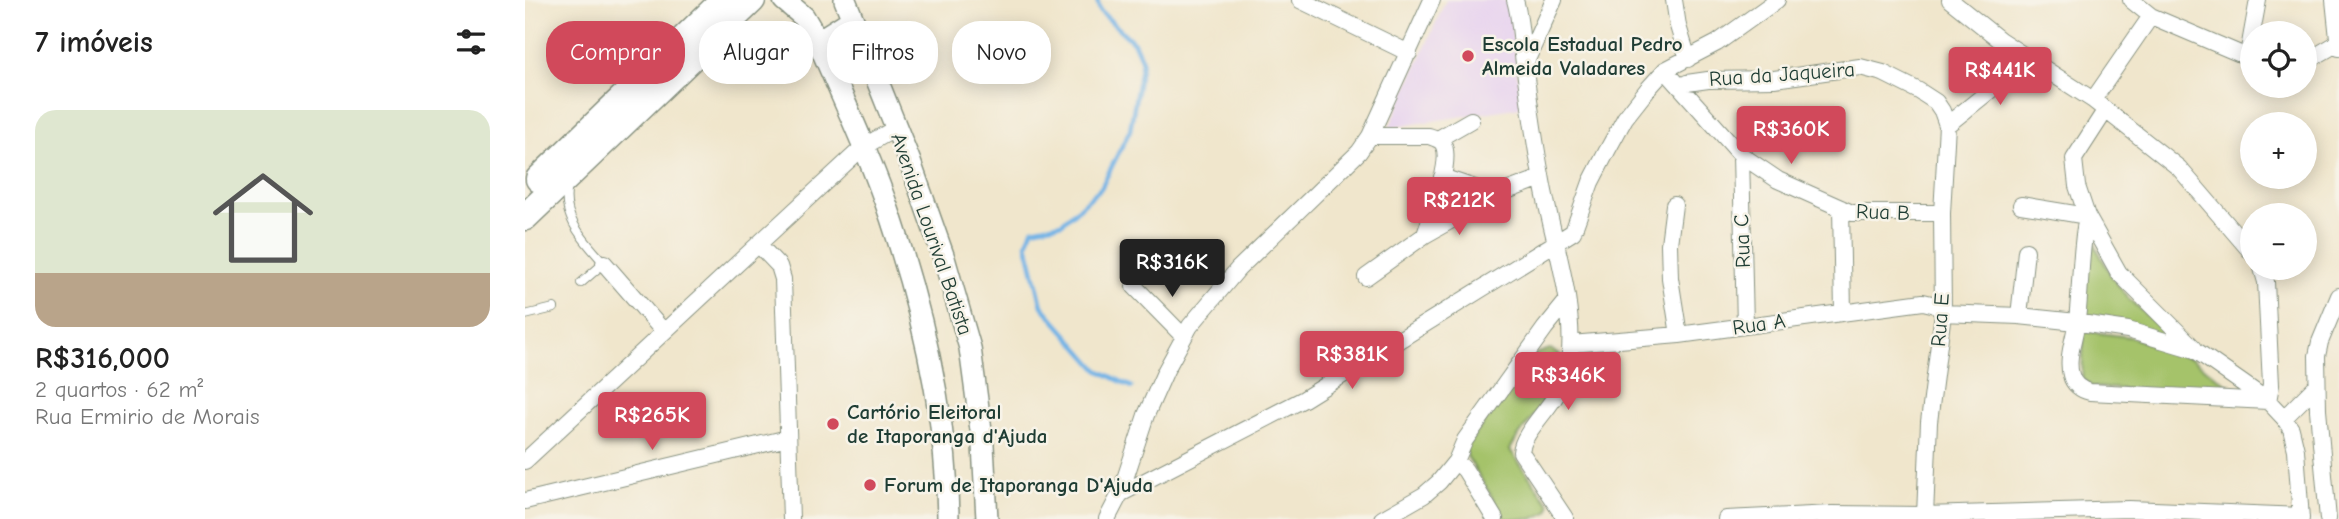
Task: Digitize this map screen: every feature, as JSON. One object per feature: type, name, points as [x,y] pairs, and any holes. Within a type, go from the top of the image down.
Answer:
[{"type":"highway","points":[[525,193],[724,0]]},
{"type":"highway","points":[[525,217],[753,0]]},
{"type":"main road","name":"Avenida Lourival Batista","points":[[785,0],[804,17],[818,41],[890,217],[933,374],[948,474],[948,519]]},
{"type":"main road","name":"Avenida Lourival Batista","points":[[848,10],[896,128],[944,258],[970,348],[983,445],[987,519]]},
{"type":"main road","points":[[818,41],[848,10]]},
{"type":"street","points":[[1300,0],[1409,53]]},
{"type":"street","points":[[1107,519],[1120,494],[1146,415],[1190,326],[1238,269],[1342,171],[1370,135],[1432,0]]},
{"type":"street","points":[[1515,0],[1541,178],[1557,242],[1567,301],[1571,344],[1569,367],[1563,384],[1556,399],[1525,439],[1521,452],[1564,519],[1571,519]]},
{"type":"street","points":[[1524,66],[1554,0]]},
{"type":"street","points":[[1674,0],[1678,26],[1688,58]]},
{"type":"street","points":[[1120,494],[1304,399],[1573,232],[1591,183],[1607,151],[1625,118],[1647,90],[1665,70],[1717,43],[1777,0]]},
{"type":"street","points":[[1950,0],[1966,15],[2099,105],[2179,168],[2240,239]]},
{"type":"street","points":[[2131,0],[2151,16],[2240,53]]},
{"type":"street","points":[[2255,21],[2258,0]]},
{"type":"street","points":[[2334,0],[2339,48]]},
{"type":"street","points":[[1726,519],[1832,514],[1925,515],[2129,509],[2301,517],[2296,450],[2291,429],[2284,418],[2267,401],[2195,349],[2119,273],[2087,216],[2077,186],[2074,159],[2099,105],[2151,16]]},
{"type":"street","points":[[2317,55],[2338,43]]},
{"type":"street","points":[[1947,125],[2029,59]]},
{"type":"street","name":"Rua da Jaqueira","points":[[1680,87],[1708,80],[1774,79],[1868,68],[1919,90],[1936,102],[1943,111],[1947,125]]},
{"type":"street","name":"Rua B","points":[[1665,70],[1741,155],[1778,180],[1851,213],[1942,213]]},
{"type":"street","points":[[1370,135],[1438,139],[1471,120]]},
{"type":"street","name":"Rua E","points":[[1925,515],[1929,422],[1943,313],[1942,213],[1947,125]]},
{"type":"street","points":[[525,461],[863,147],[896,128]]},
{"type":"street","points":[[1425,235],[1446,153],[1438,139]]},
{"type":"street","name":"Rua C","points":[[1741,155],[1745,326]]},
{"type":"street","points":[[1442,177],[1496,195]]},
{"type":"street","points":[[1366,277],[1425,235],[1496,195],[1541,178]]},
{"type":"street","points":[[1674,205],[1669,244],[1670,278],[1679,335]]},
{"type":"street","points":[[2021,205],[2087,216]]},
{"type":"street","points":[[1841,208],[1843,312]]},
{"type":"street","points":[[2087,216],[2071,378],[2083,390],[2267,401]]},
{"type":"street","points":[[758,244],[779,265],[783,279],[791,519]]},
{"type":"street","points":[[2019,316],[2026,251]]},
{"type":"street","points":[[604,263],[664,332]]},
{"type":"street","points":[[2265,280],[2271,385],[2267,401]]},
{"type":"street","points":[[1134,286],[1184,337]]},
{"type":"street","points":[[2328,519],[2317,384],[2320,342],[2339,296]]},
{"type":"street","points":[[1382,519],[1424,495],[1439,482],[1455,461],[1465,440],[1567,301]]},
{"type":"street","name":"Rua A","points":[[1571,344],[1679,335],[1923,302],[1937,305],[1943,313],[2077,322],[2128,330],[2195,349]]},
{"type":"street","points":[[2284,418],[2317,384]]},
{"type":"street","points":[[525,501],[788,438]]},
{"type":"street","points":[[1455,461],[1471,478],[1495,519]]},
{"type":"lane","points":[[573,172],[565,200],[569,214],[581,237],[604,263],[582,283]]},
{"type":"lane","points":[[525,314],[554,309]]},
{"type":"shaded area","name":"Escola Estadual Pedro Almeida Valadares","points":[[1446,0],[1505,0],[1509,5],[1521,107],[1389,128]]},
{"type":"green space","points":[[2086,228],[2112,277],[2129,299],[2171,338],[2084,318]]},
{"type":"green space","points":[[2084,331],[2130,337],[2190,358],[2245,397],[2092,387],[2082,378]]},
{"type":"green space","points":[[1550,349],[1561,356],[1556,382],[1510,450],[1550,505],[1548,512],[1532,519],[1505,519],[1467,456],[1465,448],[1535,354]]},
{"type":"waterway","points":[[1097,0],[1100,11],[1134,43],[1142,61],[1130,130],[1101,188],[1062,223],[1032,229],[1027,244],[1042,306],[1098,370],[1132,387]]},
{"type":"place","name":"Escola Estadual Pedro Almeida Valadares","points":[[1468,56]]},
{"type":"place","name":"Cartório Eleitoral de Itaporanga d'Ajuda","points":[[833,424]]},
{"type":"place","name":"Forum de Itaporanga D'Ajuda","points":[[870,485]]}]
